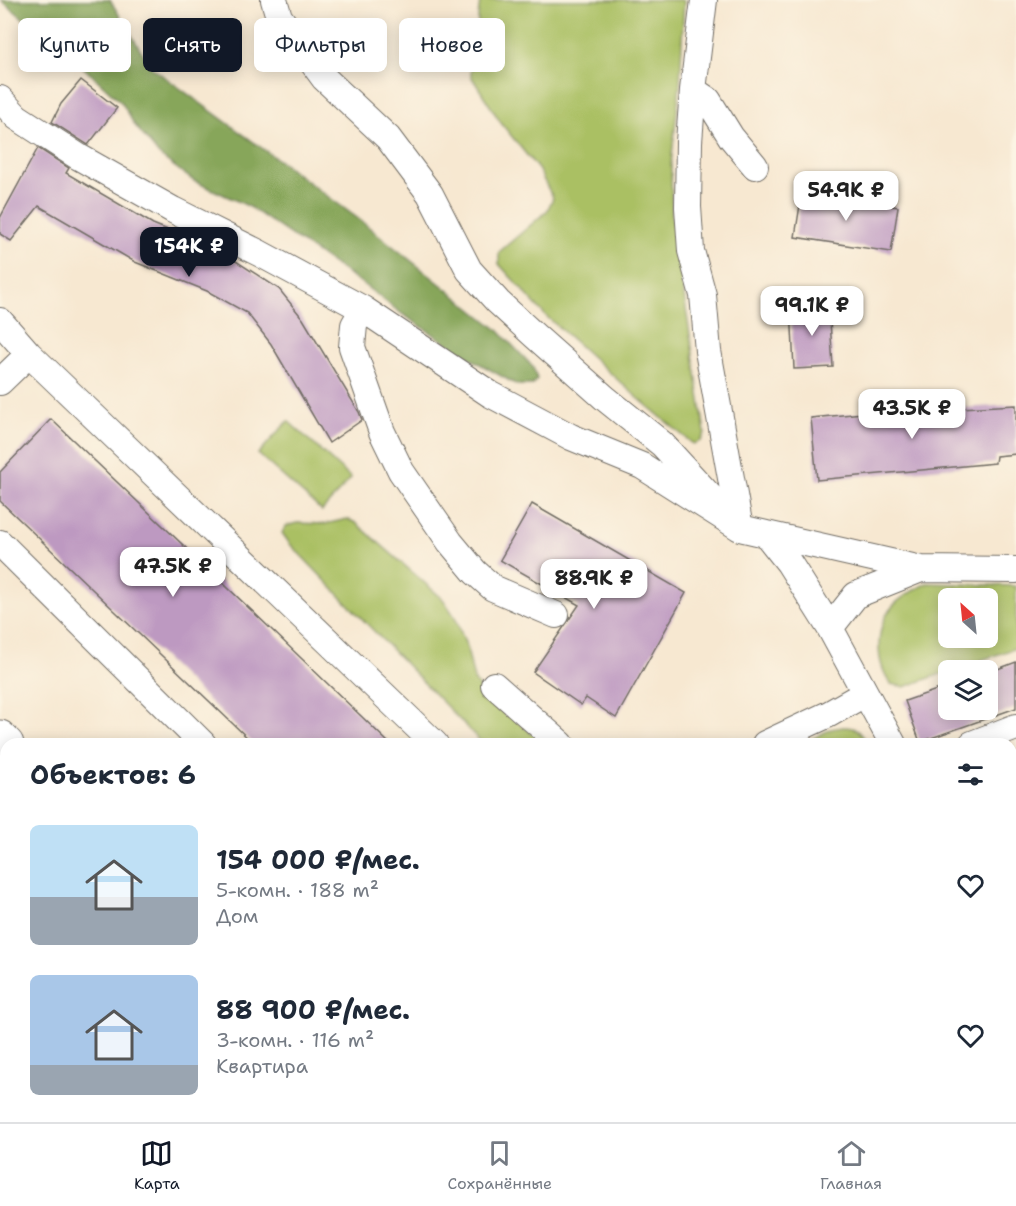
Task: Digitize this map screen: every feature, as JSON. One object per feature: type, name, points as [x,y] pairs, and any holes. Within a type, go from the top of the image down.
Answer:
[{"type":"lane","points":[[274,0],[279,17],[324,78],[388,138],[430,194],[469,270],[498,302],[535,336],[606,399],[662,444],[740,528]]},
{"type":"lane","points":[[704,0],[689,142],[688,207],[691,251],[703,295],[708,351],[740,528]]},
{"type":"lane","points":[[693,90],[708,100],[731,137],[755,166]]},
{"type":"lane","points":[[0,99],[17,117],[79,157],[173,210],[363,309],[490,394],[571,437],[642,466],[740,528],[921,568],[1016,570]]},
{"type":"lane","points":[[363,309],[354,326],[352,347],[382,432],[401,471],[450,542],[475,572],[493,588],[556,615]]},
{"type":"lane","points":[[0,321],[29,354],[429,738]]},
{"type":"lane","points":[[0,382],[29,354]]},
{"type":"lane","points":[[766,534],[789,562],[830,628],[890,738]]},
{"type":"lane","points":[[0,543],[197,738]]},
{"type":"lane","points":[[830,628],[856,595],[921,568]]},
{"type":"lane","points":[[494,685],[554,738]]},
{"type":"lane","points":[[778,738],[829,714],[864,694]]},
{"type":"lane","points":[[988,738],[1016,727]]},
{"type":"green space","points":[[1,0],[110,0],[121,18],[23,18]]},
{"type":"green space","points":[[481,0],[684,0],[680,84],[671,164],[672,217],[705,433],[701,441],[693,444],[638,398],[545,315],[499,264],[499,252],[547,211],[553,198],[538,169],[501,123],[471,76],[471,72],[505,72],[505,18],[478,18]]},
{"type":"green space","points":[[131,34],[143,54],[143,72],[158,72],[356,217],[497,329],[533,367],[537,379],[532,385],[517,385],[473,360],[402,314],[360,282],[248,206],[194,181],[159,155],[134,124],[122,103],[89,72],[131,72]]},
{"type":"green space","points":[[288,421],[351,478],[322,511],[258,454]]},
{"type":"green space","points":[[347,519],[356,523],[443,599],[455,617],[467,648],[474,680],[480,689],[537,738],[477,738],[282,533],[286,526],[297,523],[325,524]]},
{"type":"green space","points":[[927,583],[1016,586],[1016,648],[982,660],[938,660],[938,675],[904,687],[891,684],[883,670],[879,645],[880,633],[892,606]]},
{"type":"green space","points":[[852,728],[864,738],[814,738],[831,729]]},
{"type":"building","points":[[81,80],[117,108],[88,145],[52,122],[61,104]]},
{"type":"building","points":[[38,148],[69,168],[66,173],[153,224],[222,252],[279,289],[303,319],[362,420],[329,443],[271,344],[247,313],[207,291],[135,262],[39,206],[11,241],[0,234],[0,218]]},
{"type":"building","points":[[802,192],[898,207],[891,252],[795,237]]},
{"type":"building","points":[[829,305],[833,367],[794,369],[791,307]]},
{"type":"building","points":[[1016,405],[1016,454],[996,456],[995,463],[817,480],[811,418],[905,409],[905,411]]},
{"type":"building","points":[[51,419],[384,738],[248,738],[0,501],[0,472]]},
{"type":"building","points":[[532,504],[686,593],[616,718],[586,698],[581,705],[533,672],[579,605],[500,560]]},
{"type":"building","points":[[1016,662],[1016,708],[998,714],[998,669]]},
{"type":"building","points":[[938,689],[938,720],[982,720],[931,738],[919,738],[905,701]]}]
